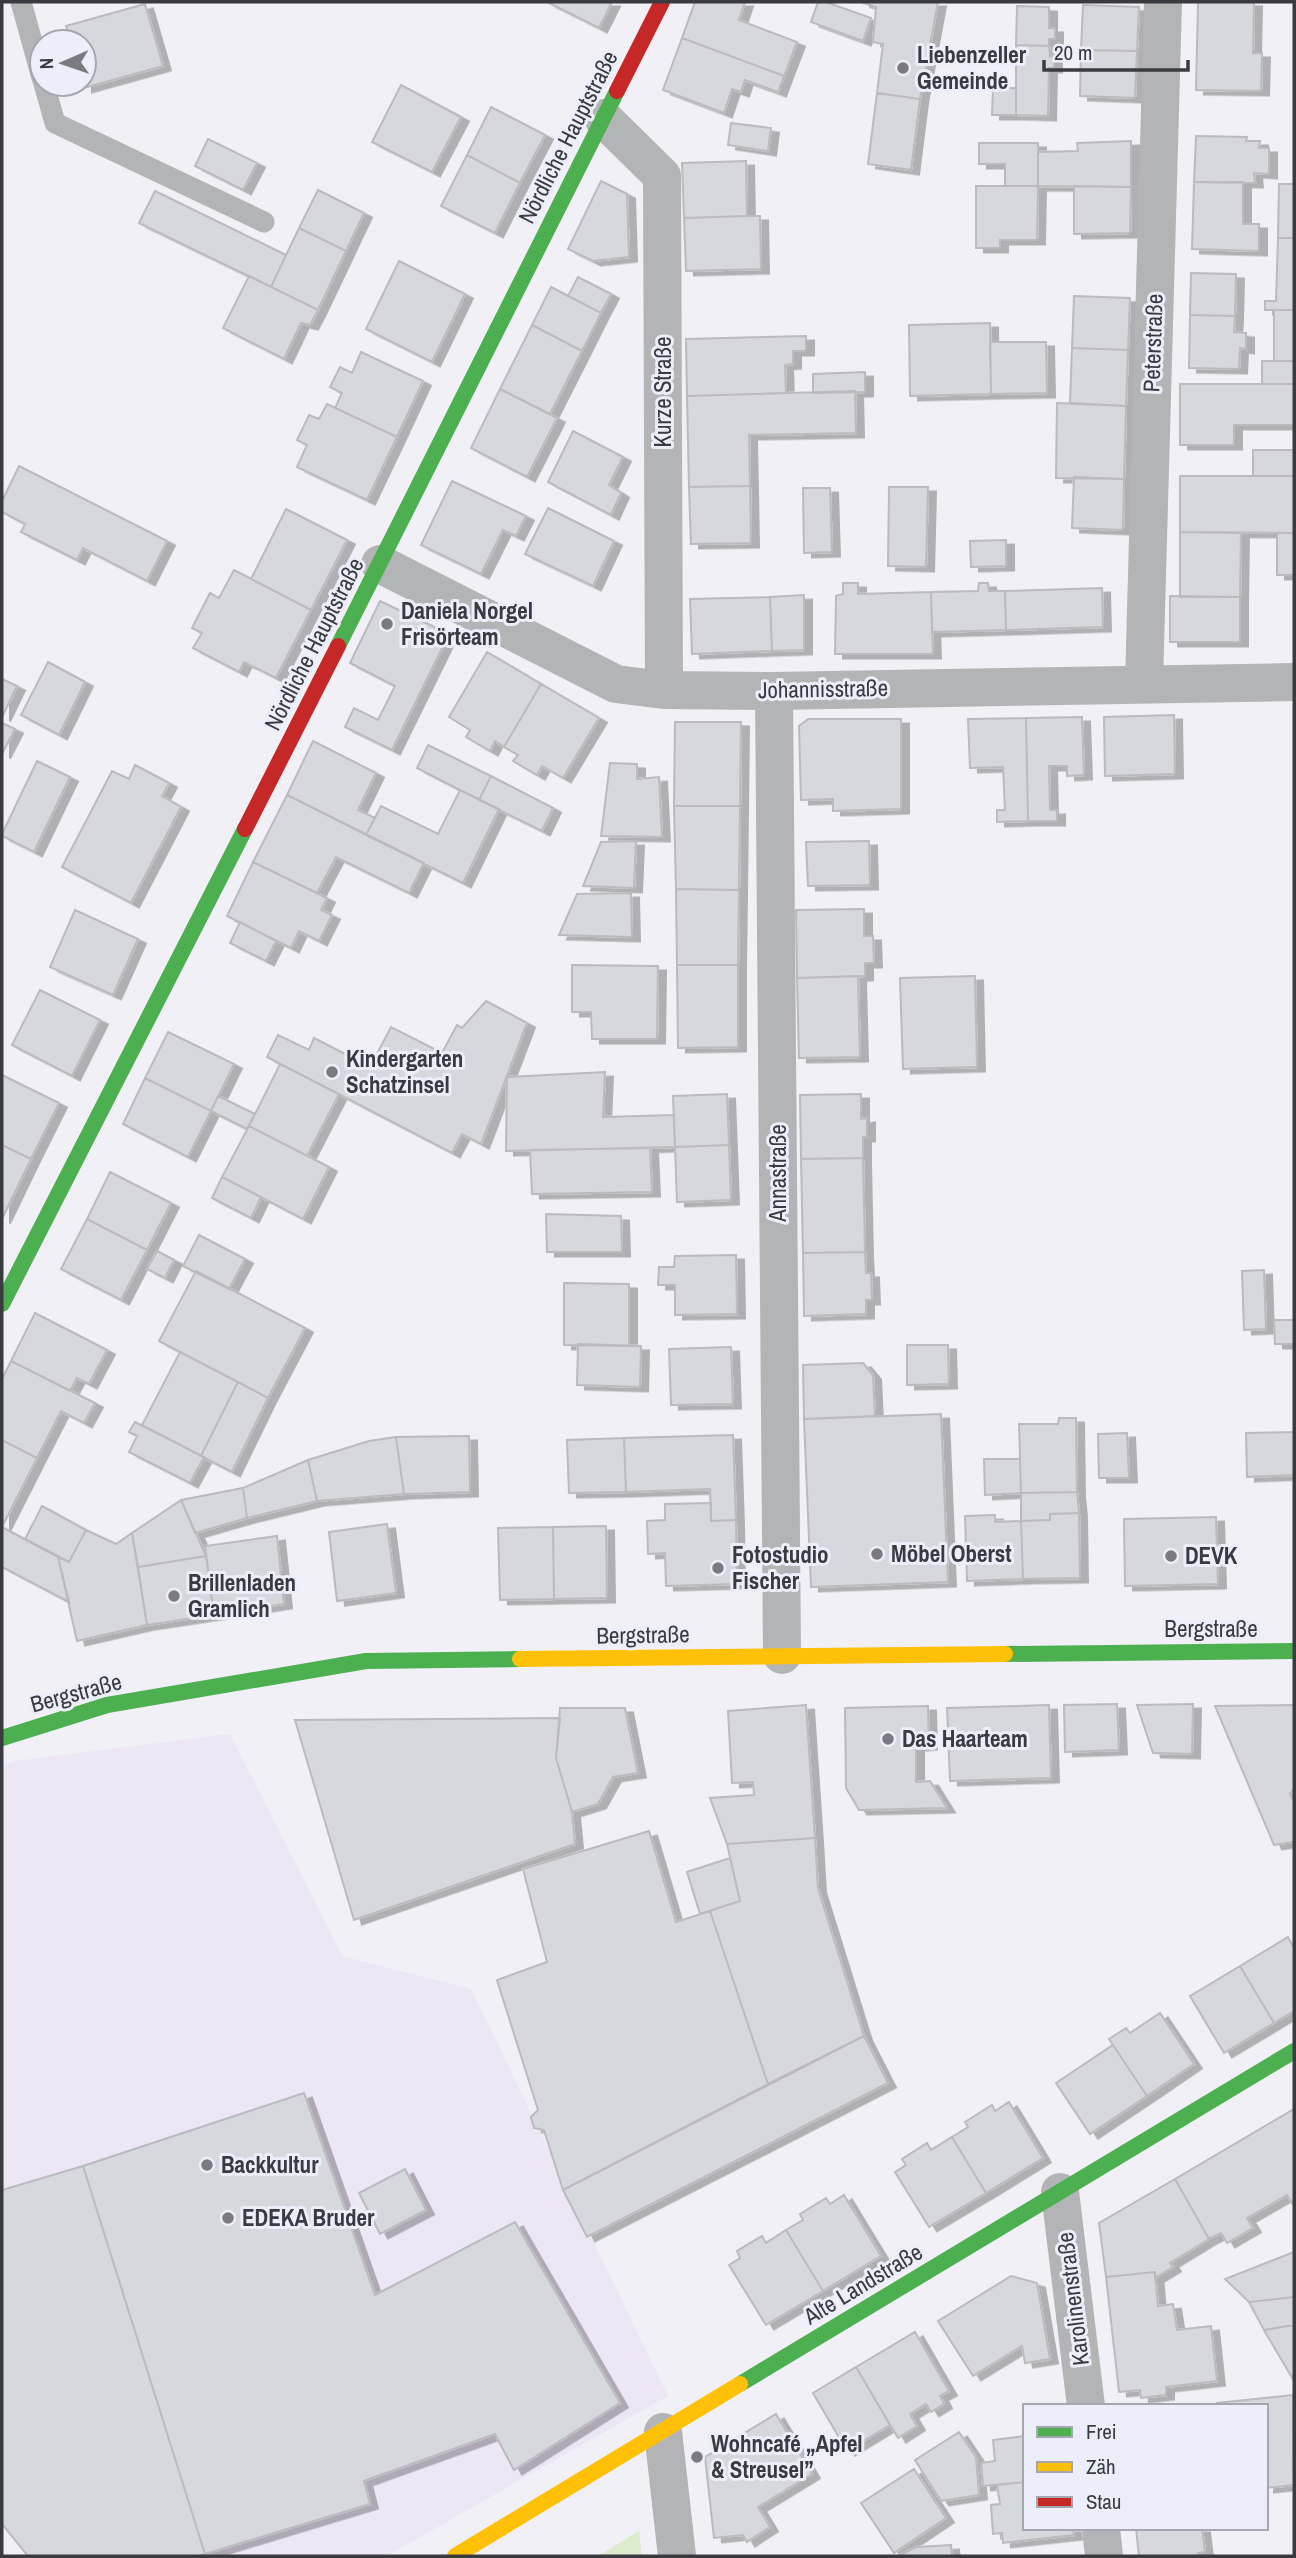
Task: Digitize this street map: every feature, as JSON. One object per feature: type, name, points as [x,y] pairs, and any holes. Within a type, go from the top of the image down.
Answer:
[{"type":"street","name":"Nördliche Hauptstraße","points":[[2,1304],[380,564],[662,2]]},
{"type":"street","name":"Peterstraße","points":[[1144,683],[1163,2]]},
{"type":"street","name":"Kurze Straße","points":[[603,118],[662,176],[664,690]]},
{"type":"street","name":"Johannisstraße","points":[[380,564],[616,684],[664,690],[774,691],[1294,682]]},
{"type":"street","name":"Annastraße","points":[[774,691],[782,1656]]},
{"type":"street","name":"Bergstraße","points":[[2,1738],[107,1706],[366,1661],[1294,1651]]},
{"type":"street","name":"Alte Landstraße","points":[[455,2556],[1294,2051]]},
{"type":"street","name":"Karolinenstraße","points":[[1060,2192],[1086,2404]]},
{"type":"street","points":[[663,2432],[677,2556]]},
{"type":"street","points":[[1101,2530],[1104,2556]]},
{"type":"lane","points":[[21,2],[28,28]]},
{"type":"lane","points":[[48,98],[55,123],[264,222]]},
{"type":"shaded area","points":[[230,1734],[342,1956],[471,1989],[668,2396],[387,2556],[26,2556],[2,2526],[2,1767],[15,1761]]},
{"type":"green space","points":[[639,2531],[642,2556],[598,2556]]},
{"type":"building","points":[[547,2],[612,2],[599,28]]},
{"type":"building","points":[[695,2],[745,2],[739,20],[797,42],[784,76],[682,38]]},
{"type":"building","points":[[818,2],[826,2],[871,18],[863,41],[811,22]]},
{"type":"building","name":"Liebenzeller Gemeinde","points":[[861,2],[938,2],[920,99],[877,93],[883,44],[873,42],[876,7]]},
{"type":"building","points":[[1198,2],[1254,2],[1253,53],[1262,53],[1261,91],[1196,90]]},
{"type":"building","points":[[145,4],[163,66],[98,84],[98,28],[66,26]]},
{"type":"building","points":[[1083,5],[1139,7],[1137,51],[1081,50]]},
{"type":"building","points":[[1017,6],[1049,7],[1049,28],[1055,28],[1055,39],[1049,39],[1049,46],[1016,45]]},
{"type":"building","points":[[682,38],[784,76],[778,92],[745,80],[741,92],[732,89],[724,113],[663,90]]},
{"type":"building","points":[[1016,45],[1049,46],[1050,57],[1054,56],[1054,68],[1049,68],[1048,116],[1016,115]]},
{"type":"building","points":[[1081,50],[1137,51],[1135,98],[1080,96]]},
{"type":"building","points":[[401,85],[461,117],[432,172],[372,142]]},
{"type":"building","points":[[993,88],[1016,88],[1016,115],[992,115]]},
{"type":"building","points":[[877,93],[920,99],[911,170],[868,164]]},
{"type":"building","points":[[491,107],[545,135],[520,183],[467,155]]},
{"type":"building","points":[[731,123],[771,128],[768,151],[728,145]]},
{"type":"building","points":[[1196,136],[1247,137],[1246,141],[1260,141],[1259,148],[1269,148],[1269,174],[1254,173],[1255,183],[1194,182]]},
{"type":"building","points":[[208,139],[257,163],[243,190],[195,166]]},
{"type":"building","points":[[1131,141],[1131,187],[1038,186],[1038,152],[1078,151],[1077,143]]},
{"type":"building","points":[[979,143],[1038,143],[1038,186],[1005,186],[1005,164],[979,164]]},
{"type":"building","points":[[467,155],[520,183],[495,233],[441,206]]},
{"type":"building","points":[[746,161],[747,216],[684,218],[682,163]]},
{"type":"building","points":[[601,181],[627,194],[629,257],[593,261],[568,249]]},
{"type":"building","points":[[1194,182],[1243,182],[1243,224],[1259,224],[1259,251],[1192,249]]},
{"type":"building","points":[[1279,184],[1294,184],[1294,238],[1278,238]]},
{"type":"building","points":[[976,186],[1038,186],[1037,240],[1000,240],[1000,248],[976,248]]},
{"type":"building","points":[[1074,186],[1131,187],[1130,233],[1074,234]]},
{"type":"building","points":[[318,190],[364,213],[346,251],[299,228]]},
{"type":"building","points":[[155,191],[286,255],[271,287],[139,223]]},
{"type":"building","points":[[760,216],[761,269],[686,271],[684,218]]},
{"type":"building","points":[[299,228],[346,251],[318,310],[271,287]]},
{"type":"building","points":[[1278,238],[1294,238],[1294,310],[1265,310],[1265,301],[1276,301]]},
{"type":"building","points":[[399,261],[465,294],[432,362],[366,329]]},
{"type":"building","points":[[1191,273],[1236,274],[1235,316],[1190,315]]},
{"type":"building","points":[[249,276],[318,310],[310,325],[301,323],[284,359],[223,328]]},
{"type":"building","points":[[578,277],[611,294],[601,313],[568,296]]},
{"type":"building","points":[[551,287],[601,313],[582,351],[532,325]]},
{"type":"building","points":[[1074,296],[1130,298],[1128,350],[1072,348]]},
{"type":"building","points":[[1274,310],[1294,310],[1294,361],[1274,361]]},
{"type":"building","points":[[1190,315],[1235,316],[1234,332],[1246,333],[1246,349],[1240,348],[1239,369],[1189,368]]},
{"type":"building","points":[[990,323],[991,394],[910,396],[909,325]]},
{"type":"building","points":[[532,325],[582,351],[550,414],[500,389]]},
{"type":"building","points":[[806,336],[806,351],[793,351],[793,364],[785,365],[786,393],[687,396],[686,339]]},
{"type":"building","points":[[990,342],[1046,342],[1047,393],[991,394]]},
{"type":"building","points":[[1072,348],[1128,350],[1126,406],[1070,403]]},
{"type":"building","points":[[361,352],[423,381],[397,437],[335,408],[342,393],[330,387],[340,367],[352,373]]},
{"type":"building","points":[[1262,361],[1294,361],[1294,384],[1262,384]]},
{"type":"building","points":[[865,372],[865,392],[813,393],[813,374]]},
{"type":"building","points":[[1180,384],[1294,384],[1294,425],[1234,425],[1234,445],[1180,445]]},
{"type":"building","points":[[500,389],[557,418],[527,477],[471,448]]},
{"type":"building","points":[[855,391],[856,433],[749,435],[750,486],[689,487],[687,396]]},
{"type":"building","points":[[1057,403],[1126,406],[1124,479],[1056,478]]},
{"type":"building","points":[[327,404],[397,437],[367,500],[297,467],[307,445],[297,440],[309,415],[319,419]]},
{"type":"building","points":[[573,431],[623,457],[609,485],[621,493],[611,515],[548,482]]},
{"type":"building","points":[[1253,450],[1294,450],[1294,476],[1253,476]]},
{"type":"building","points":[[19,466],[167,541],[147,581],[83,548],[77,560],[21,532],[25,524],[2,512],[2,501]]},
{"type":"building","points":[[1180,476],[1294,476],[1294,533],[1180,532]]},
{"type":"building","points":[[1074,477],[1124,479],[1123,530],[1072,528]]},
{"type":"building","points":[[452,481],[526,516],[516,536],[503,530],[481,574],[421,545]]},
{"type":"building","points":[[750,486],[751,543],[691,544],[689,487]]},
{"type":"building","points":[[889,487],[928,487],[926,567],[888,566]]},
{"type":"building","points":[[803,488],[830,488],[832,552],[804,553]]},
{"type":"building","points":[[548,508],[614,541],[593,586],[525,554]]},
{"type":"building","points":[[286,509],[347,540],[311,610],[251,579]]},
{"type":"building","points":[[1180,532],[1241,533],[1240,597],[1180,597]]},
{"type":"building","points":[[1277,533],[1294,533],[1294,575],[1277,575]]},
{"type":"building","points":[[1006,540],[1006,566],[971,567],[970,541]]},
{"type":"building","points":[[234,570],[311,610],[276,678],[244,662],[239,672],[193,648],[202,633],[192,628],[210,593],[219,598]]},
{"type":"building","points":[[843,583],[858,583],[858,594],[931,592],[933,654],[835,654],[836,596],[843,594]]},
{"type":"building","points":[[979,583],[988,583],[989,591],[1005,591],[1006,630],[932,632],[931,592],[978,591]]},
{"type":"building","points":[[1102,588],[1103,627],[1006,630],[1005,591]]},
{"type":"building","points":[[804,595],[804,650],[772,651],[770,597]]},
{"type":"building","points":[[1170,596],[1240,597],[1240,642],[1170,642]]},
{"type":"building","points":[[770,597],[772,651],[692,654],[690,599]]},
{"type":"building","points":[[380,601],[449,634],[392,750],[345,727],[354,708],[378,720],[395,686],[350,663]]},
{"type":"building","points":[[487,652],[541,684],[504,747],[495,741],[490,751],[466,737],[470,730],[449,717]]},
{"type":"building","points":[[48,662],[85,682],[59,735],[21,715]]},
{"type":"building","points":[[2,679],[17,686],[2,717]]},
{"type":"building","points":[[541,684],[599,718],[563,778],[542,766],[537,775],[513,761],[518,755],[504,747]]},
{"type":"building","points":[[1174,715],[1175,774],[1105,776],[1104,717]]},
{"type":"building","points":[[1082,717],[1084,775],[1067,776],[1067,766],[1049,766],[1050,810],[1057,810],[1057,821],[1028,821],[1026,718]]},
{"type":"building","points":[[1026,718],[1028,821],[997,822],[997,810],[1005,810],[1003,767],[970,768],[968,719]]},
{"type":"building","points":[[808,719],[901,719],[901,809],[833,811],[833,799],[801,800],[799,726]]},
{"type":"building","points":[[675,722],[741,722],[740,806],[674,806]]},
{"type":"building","points":[[2,723],[15,729],[2,754]]},
{"type":"building","points":[[313,741],[376,773],[358,810],[375,818],[366,835],[287,795]]},
{"type":"building","points":[[428,745],[491,776],[479,800],[417,768]]},
{"type":"building","points":[[37,761],[70,777],[34,852],[2,834]]},
{"type":"building","points":[[610,763],[637,764],[637,779],[659,777],[662,837],[601,836]]},
{"type":"building","points":[[135,765],[169,783],[162,796],[181,807],[131,903],[62,867],[112,771],[129,779]]},
{"type":"building","points":[[491,776],[553,808],[542,831],[479,800]]},
{"type":"building","points":[[460,790],[499,809],[463,883],[366,835],[381,806],[438,834]]},
{"type":"building","points":[[287,795],[424,863],[409,893],[336,857],[317,893],[253,862]]},
{"type":"building","points":[[674,806],[740,806],[739,890],[676,889]]},
{"type":"building","points":[[636,841],[634,888],[583,886],[601,842]]},
{"type":"building","points":[[869,841],[870,885],[808,886],[806,842]]},
{"type":"building","points":[[253,862],[327,898],[321,910],[332,915],[319,941],[299,931],[291,948],[227,916]]},
{"type":"building","points":[[676,889],[739,890],[738,965],[677,965]]},
{"type":"building","points":[[631,893],[632,937],[559,935],[577,894]]},
{"type":"building","points":[[864,909],[864,936],[873,936],[874,963],[865,963],[865,976],[797,978],[796,910]]},
{"type":"building","points":[[75,910],[138,939],[113,995],[50,967]]},
{"type":"building","points":[[240,922],[276,941],[266,961],[230,943]]},
{"type":"building","points":[[572,965],[658,966],[657,1039],[592,1039],[591,1012],[572,1012]]},
{"type":"building","points":[[677,965],[738,965],[738,1047],[678,1048]]},
{"type":"building","points":[[858,976],[860,1057],[799,1058],[797,978]]},
{"type":"building","points":[[975,976],[977,1067],[903,1069],[900,978]]},
{"type":"building","points":[[40,990],[100,1020],[72,1076],[12,1045]]},
{"type":"building","points":[[486,1001],[527,1023],[481,1144],[462,1134],[452,1153],[267,1057],[278,1035],[309,1050],[314,1038],[370,1067],[391,1027],[442,1053],[457,1025],[462,1028]]},
{"type":"building","points":[[168,1032],[234,1064],[211,1111],[145,1078]]},
{"type":"building","points":[[280,1064],[339,1094],[307,1156],[249,1126]]},
{"type":"building","points":[[605,1072],[603,1117],[674,1115],[675,1147],[506,1151],[507,1077]]},
{"type":"building","points":[[2,1075],[59,1103],[31,1159],[2,1145]]},
{"type":"building","points":[[145,1078],[211,1111],[188,1157],[123,1124]]},
{"type":"building","points":[[727,1094],[729,1145],[675,1147],[673,1096]]},
{"type":"building","points":[[861,1094],[861,1119],[867,1118],[863,1158],[801,1159],[800,1095]]},
{"type":"building","points":[[218,1096],[255,1114],[247,1129],[211,1111]]},
{"type":"building","points":[[249,1126],[329,1167],[303,1219],[222,1177]]},
{"type":"building","points":[[2,1145],[31,1159],[2,1219]]},
{"type":"building","points":[[729,1145],[731,1200],[677,1202],[675,1147]]},
{"type":"building","points":[[650,1148],[652,1192],[532,1194],[530,1150]]},
{"type":"building","points":[[863,1158],[865,1252],[803,1253],[801,1159]]},
{"type":"building","points":[[110,1172],[171,1203],[147,1250],[87,1219]]},
{"type":"building","points":[[222,1177],[261,1197],[251,1218],[212,1198]]},
{"type":"building","points":[[546,1214],[621,1216],[622,1252],[547,1252]]},
{"type":"building","points":[[87,1219],[147,1250],[121,1300],[61,1269]]},
{"type":"building","points":[[199,1235],[245,1259],[229,1289],[183,1266]]},
{"type":"building","points":[[157,1251],[174,1260],[165,1278],[147,1269]]},
{"type":"building","points":[[865,1252],[866,1273],[871,1273],[872,1300],[866,1300],[866,1314],[804,1316],[803,1253]]},
{"type":"building","points":[[736,1255],[737,1314],[675,1315],[675,1285],[658,1285],[659,1267],[674,1267],[675,1256]]},
{"type":"building","points":[[1264,1270],[1266,1329],[1244,1330],[1242,1271]]},
{"type":"building","points":[[196,1271],[305,1328],[268,1398],[159,1341]]},
{"type":"building","points":[[564,1283],[629,1284],[629,1346],[564,1345]]},
{"type":"building","points":[[35,1313],[107,1350],[89,1384],[77,1378],[70,1391],[11,1361]]},
{"type":"building","points":[[1274,1320],[1294,1320],[1294,1344],[1275,1344]]},
{"type":"building","points":[[578,1344],[641,1346],[640,1387],[577,1385]]},
{"type":"building","points":[[907,1345],[948,1345],[949,1384],[907,1385]]},
{"type":"building","points":[[731,1347],[733,1404],[671,1405],[669,1349]]},
{"type":"building","points":[[180,1352],[238,1382],[201,1456],[142,1425]]},
{"type":"building","points":[[11,1361],[95,1403],[84,1423],[61,1411],[37,1458],[2,1440],[2,1379]]},
{"type":"building","points":[[863,1363],[873,1375],[875,1416],[804,1419],[803,1365]]},
{"type":"building","points":[[238,1382],[268,1398],[232,1472],[201,1456]]},
{"type":"building","points":[[941,1414],[948,1582],[811,1587],[804,1419]]},
{"type":"building","points":[[1059,1418],[1076,1418],[1077,1492],[1021,1493],[1019,1424],[1058,1424]]},
{"type":"building","points":[[135,1422],[204,1457],[190,1483],[129,1452],[137,1436],[129,1432]]},
{"type":"building","points":[[1294,1432],[1294,1475],[1247,1477],[1246,1433]]},
{"type":"building","points":[[1127,1433],[1129,1478],[1099,1478],[1098,1434]]},
{"type":"building","points":[[733,1435],[736,1520],[711,1521],[710,1489],[626,1492],[624,1438]]},
{"type":"building","points":[[469,1436],[470,1492],[404,1494],[396,1437]]},
{"type":"building","points":[[396,1437],[404,1494],[317,1501],[308,1460],[369,1441]]},
{"type":"building","points":[[624,1438],[626,1492],[569,1493],[567,1440]]},
{"type":"building","points":[[2,1440],[37,1458],[2,1527]]},
{"type":"building","points":[[984,1459],[1020,1459],[1021,1493],[985,1495]]},
{"type":"building","points":[[308,1460],[317,1501],[247,1518],[243,1488]]},
{"type":"building","points":[[243,1488],[247,1518],[195,1533],[181,1500]]},
{"type":"building","points":[[1077,1492],[1079,1513],[1050,1514],[1050,1520],[1021,1521],[1021,1493]]},
{"type":"building","points":[[181,1500],[206,1556],[138,1567],[132,1533]]},
{"type":"building","points":[[711,1503],[711,1521],[736,1520],[737,1584],[666,1586],[665,1553],[648,1554],[647,1521],[665,1520],[665,1504]]},
{"type":"building","points":[[42,1506],[86,1530],[69,1562],[25,1539]]},
{"type":"building","points":[[1079,1513],[1080,1578],[1023,1579],[1021,1521],[1050,1520],[1050,1514]]},
{"type":"building","points":[[995,1515],[995,1522],[1021,1521],[1023,1579],[967,1581],[965,1516]]},
{"type":"building","points":[[1216,1517],[1218,1584],[1125,1586],[1124,1519]]},
{"type":"building","points":[[387,1524],[396,1593],[337,1601],[329,1532]]},
{"type":"building","points":[[606,1526],[607,1598],[554,1599],[553,1527]]},
{"type":"building","points":[[2,1527],[58,1557],[69,1602],[2,1567]]},
{"type":"building","points":[[553,1527],[554,1599],[500,1600],[498,1528]]},
{"type":"building","points":[[86,1530],[116,1544],[132,1533],[147,1625],[77,1641],[58,1557],[69,1562]]},
{"type":"building","points":[[277,1536],[284,1604],[214,1615],[205,1546]]},
{"type":"building","points":[[206,1556],[214,1615],[147,1625],[138,1567]]},
{"type":"building","points":[[1117,1704],[1119,1750],[1065,1752],[1064,1705]]},
{"type":"building","points":[[1193,1704],[1192,1754],[1153,1753],[1137,1705]]},
{"type":"building","points":[[806,1705],[815,1838],[727,1844],[710,1798],[754,1795],[753,1782],[732,1783],[728,1711]]},
{"type":"building","points":[[1049,1705],[1051,1778],[950,1781],[947,1708]]},
{"type":"building","points":[[1294,1705],[1294,1789],[1290,1794],[1294,1802],[1294,1842],[1274,1845],[1215,1706]]},
{"type":"building","points":[[928,1706],[929,1745],[916,1746],[916,1782],[930,1781],[947,1808],[859,1810],[846,1788],[845,1708]]},
{"type":"building","points":[[560,1708],[625,1708],[638,1773],[613,1777],[598,1804],[572,1812],[556,1758]]},
{"type":"building","points":[[560,1718],[556,1758],[572,1812],[575,1844],[354,1920],[295,1720]]},
{"type":"building","points":[[649,1831],[676,1922],[710,1911],[768,2084],[563,2190],[544,2130],[534,2128],[531,2117],[538,2110],[497,1980],[547,1962],[523,1869]]},
{"type":"building","points":[[815,1838],[818,1888],[864,2036],[768,2084],[710,1911],[740,1901],[727,1844]]},
{"type":"building","points":[[730,1858],[740,1901],[700,1914],[687,1872]]},
{"type":"building","points":[[1288,1937],[1294,1948],[1294,2011],[1274,2023],[1240,1966]]},
{"type":"building","points":[[1240,1966],[1274,2023],[1224,2053],[1190,1996]]},
{"type":"building","points":[[1160,2013],[1194,2064],[1147,2096],[1109,2039],[1126,2028],[1130,2033]]},
{"type":"building","points":[[864,2036],[888,2083],[587,2237],[563,2190]]},
{"type":"building","points":[[1113,2045],[1147,2096],[1090,2134],[1056,2083]]},
{"type":"building","points":[[304,2093],[375,2295],[515,2222],[620,2403],[514,2470],[495,2434],[364,2481],[370,2504],[205,2554],[83,2166]]},
{"type":"building","points":[[1009,2102],[1043,2158],[986,2193],[952,2137],[968,2127],[965,2122],[992,2105],[995,2111]]},
{"type":"building","points":[[1294,2109],[1294,2206],[1287,2195],[1247,2218],[1253,2228],[1227,2243],[1221,2233],[1209,2239],[1175,2179]]},
{"type":"building","points":[[952,2137],[986,2193],[929,2227],[895,2172],[906,2165],[902,2159],[927,2143],[931,2150]]},
{"type":"building","points":[[83,2166],[205,2554],[28,2556],[2,2524],[2,2190]]},
{"type":"building","points":[[405,2169],[426,2210],[380,2234],[359,2193]]},
{"type":"building","points":[[1175,2179],[1209,2239],[1170,2263],[1173,2267],[1155,2278],[1155,2272],[1106,2277],[1099,2223]]},
{"type":"building","points":[[844,2195],[881,2256],[823,2291],[786,2230],[803,2220],[800,2214],[826,2198],[830,2204]]},
{"type":"building","points":[[786,2230],[823,2291],[766,2325],[729,2265],[740,2258],[737,2251],[762,2236],[766,2243]]},
{"type":"building","points":[[1294,2252],[1294,2297],[1249,2302],[1225,2279]]},
{"type":"building","points":[[1155,2272],[1158,2306],[1173,2304],[1177,2330],[1211,2326],[1217,2381],[1166,2387],[1166,2395],[1141,2398],[1140,2390],[1119,2392],[1106,2277]]},
{"type":"building","points":[[1011,2276],[1037,2283],[1050,2359],[1025,2363],[1022,2346],[973,2376],[938,2321]]},
{"type":"building","points":[[1294,2297],[1294,2325],[1264,2330],[1249,2302]]},
{"type":"building","points":[[1294,2325],[1294,2381],[1264,2330]]},
{"type":"building","points":[[915,2332],[949,2391],[940,2396],[944,2404],[931,2412],[926,2404],[910,2414],[917,2426],[898,2438],[856,2367]]},
{"type":"building","points":[[856,2367],[890,2425],[847,2451],[813,2393]]},
{"type":"building","points":[[1293,2395],[1294,2485],[1268,2488],[1268,2404],[1217,2403]]},
{"type":"building","points":[[776,2414],[812,2474],[758,2507],[770,2527],[747,2542],[743,2535],[714,2538],[705,2457]]},
{"type":"building","points":[[959,2432],[976,2457],[979,2495],[941,2501],[915,2460]]},
{"type":"building","points":[[1023,2436],[1023,2482],[983,2486],[981,2463],[995,2461],[993,2440]]},
{"type":"building","points":[[914,2469],[946,2518],[894,2553],[861,2503]]},
{"type":"building","points":[[1023,2482],[1023,2530],[1073,2530],[1074,2535],[1003,2543],[1002,2533],[993,2534],[991,2505],[1000,2504],[997,2485]]},
{"type":"building","points":[[1136,2530],[1202,2530],[1205,2552],[1198,2553],[1198,2556],[1139,2556]]},
{"type":"building","points":[[951,2545],[952,2556],[898,2556],[916,2547]]},
{"type":"traffic: fast","points":[[338,646],[617,91]]},
{"type":"traffic: fast","points":[[2,1304],[245,829]]},
{"type":"traffic: fast","points":[[1005,1654],[1294,1651]]},
{"type":"traffic: fast","points":[[2,1738],[107,1705],[366,1661],[520,1659]]},
{"type":"traffic: fast","points":[[740,2384],[1294,2051]]},
{"type":"traffic: slow","points":[[520,1659],[1005,1654]]},
{"type":"traffic: slow","points":[[455,2556],[740,2384]]},
{"type":"traffic: jam","points":[[617,91],[662,2]]},
{"type":"traffic: jam","points":[[245,829],[338,646]]},
{"type":"place","name":"Liebenzeller Gemeinde","points":[[903,68]]},
{"type":"place","name":"Daniela Norgel Frisörteam","points":[[387,624]]},
{"type":"place","name":"Kindergarten Schatzinsel","points":[[332,1072]]},
{"type":"place","name":"Möbel Oberst","points":[[877,1554]]},
{"type":"place","name":"DEVK","points":[[1171,1556]]},
{"type":"place","name":"Fotostudio Fischer","points":[[718,1568]]},
{"type":"place","name":"Brillenladen Gramlich","points":[[174,1596]]},
{"type":"place","name":"Das Haarteam","points":[[888,1739]]},
{"type":"place","name":"Backkultur","points":[[207,2165]]},
{"type":"place","name":"EDEKA Bruder","points":[[228,2218]]},
{"type":"place","name":"Wohncafé „Apfel & Streusel”","points":[[697,2457]]}]
